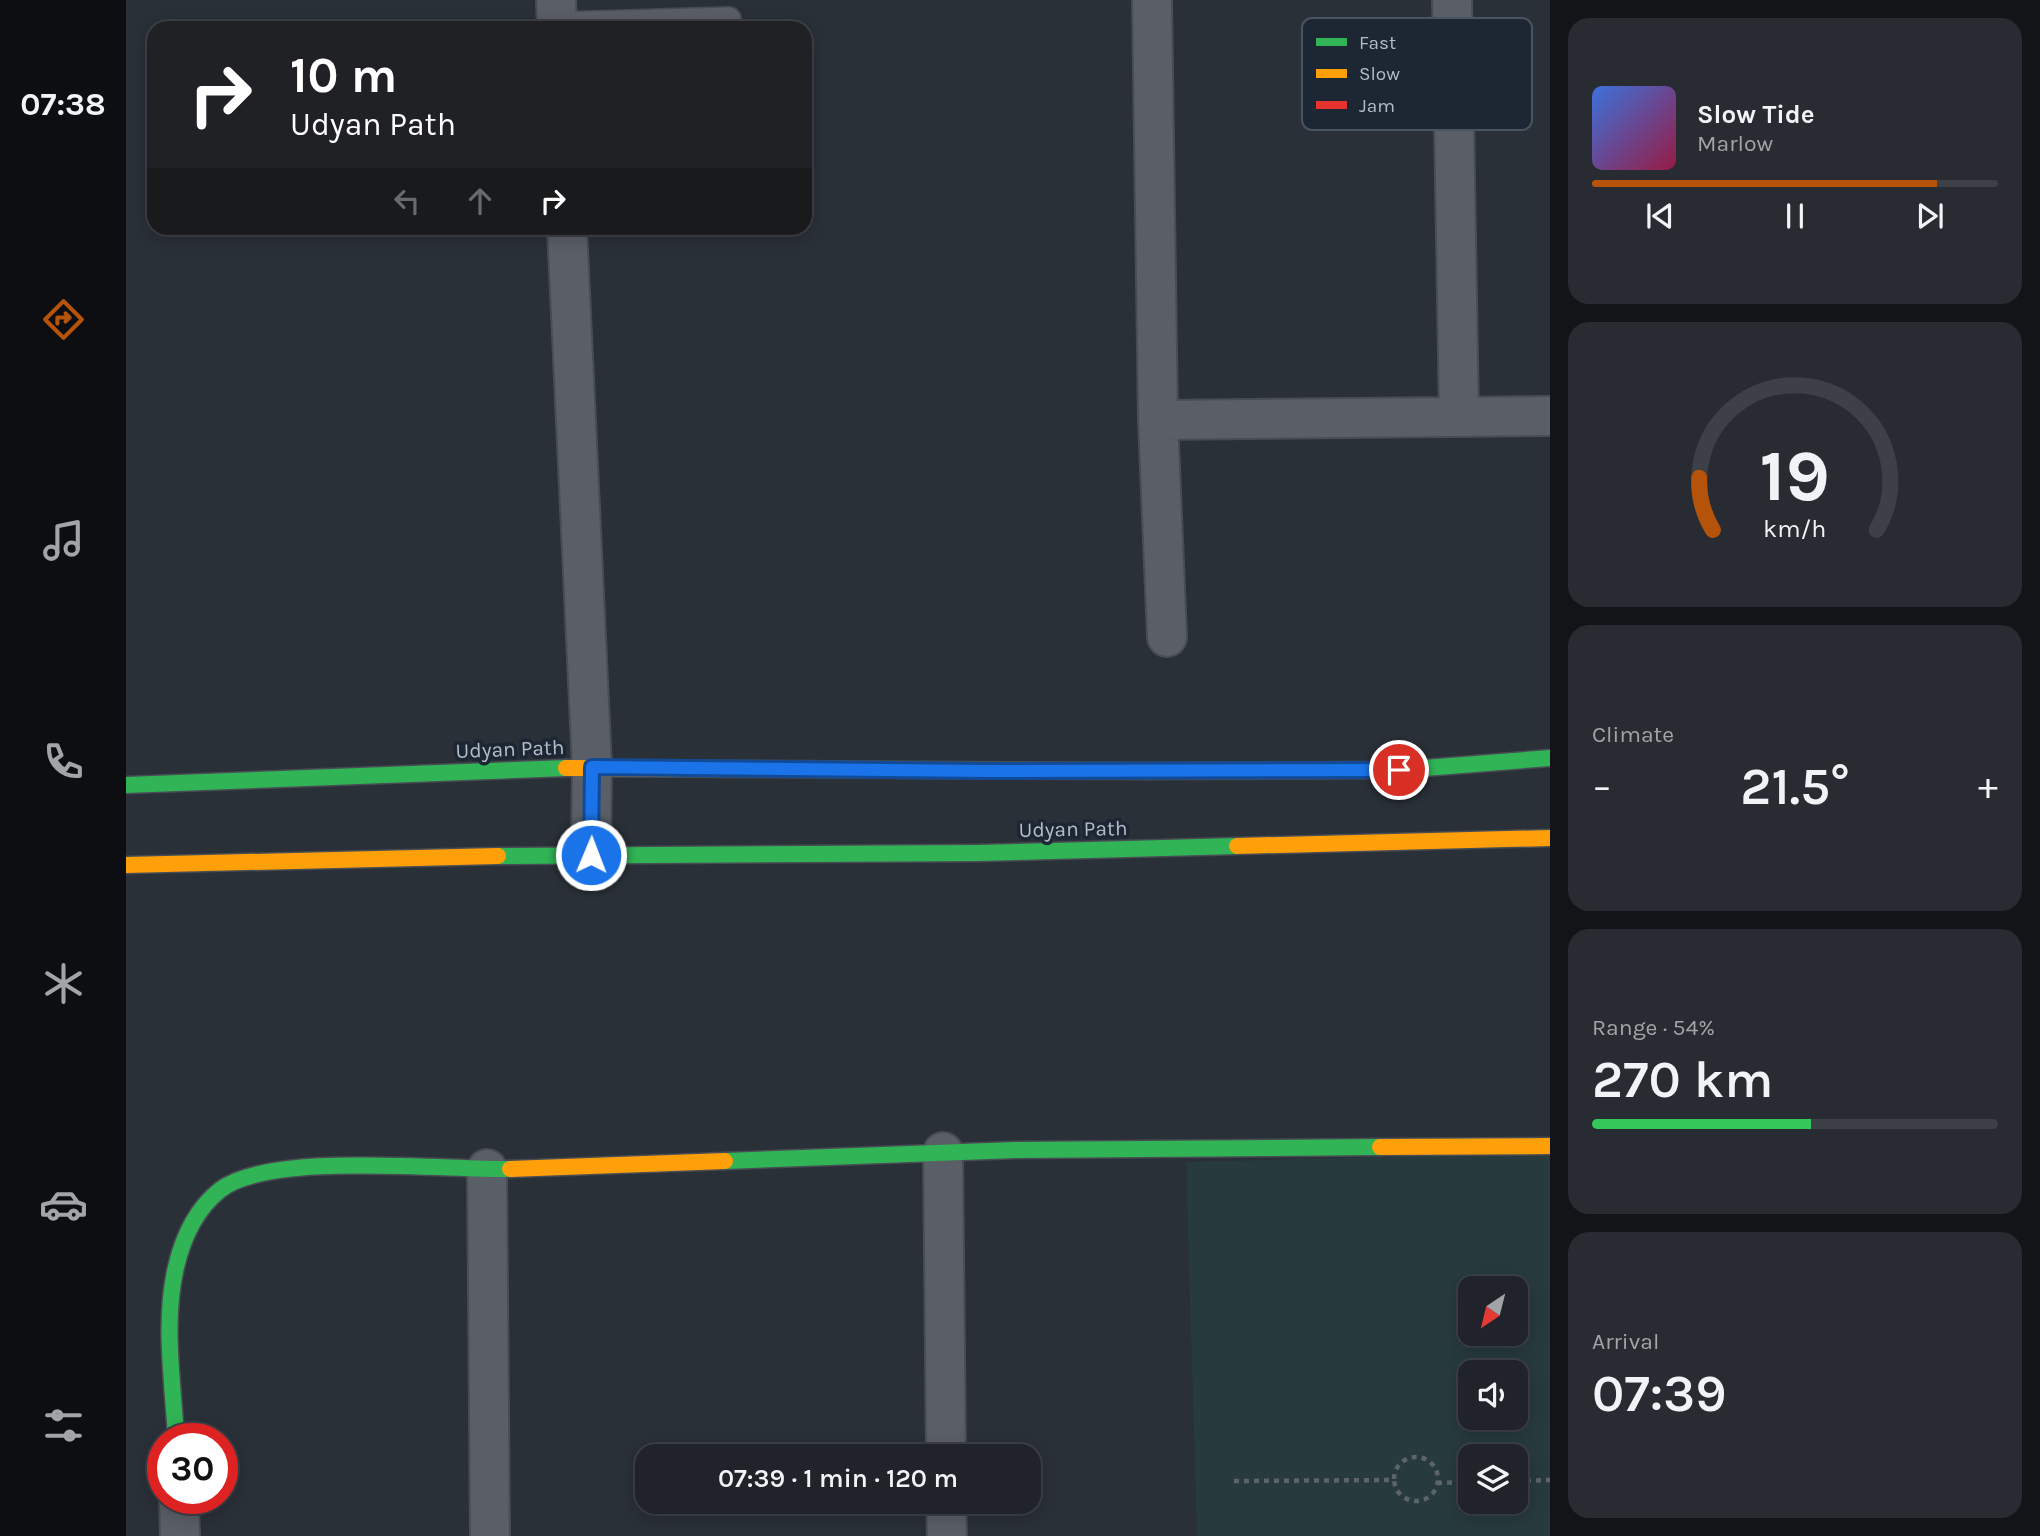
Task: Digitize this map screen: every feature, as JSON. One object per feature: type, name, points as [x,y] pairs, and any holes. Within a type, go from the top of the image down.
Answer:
[{"type":"main road","name":"Udyan Path","points":[[126,785],[592,767],[987,771],[1399,770],[1550,758]]},
{"type":"main road","name":"Udyan Path","points":[[126,865],[591,855],[978,853],[1550,838]]},
{"type":"main road","points":[[176,1423],[171,1281],[187,1231],[200,1206],[224,1186],[253,1175],[303,1168],[487,1169],[943,1152],[1550,1146]]},
{"type":"street","points":[[1152,0],[1158,421],[1167,637]]},
{"type":"street","points":[[1452,0],[1452,18]]},
{"type":"street","points":[[1454,130],[1459,417]]},
{"type":"street","points":[[567,235],[592,767],[591,855]]},
{"type":"street","points":[[1158,421],[1550,416]]},
{"type":"street","points":[[943,1152],[946,1444]]},
{"type":"street","points":[[487,1169],[490,1536]]},
{"type":"street","points":[[179,1514],[180,1536]]},
{"type":"street","points":[[946,1514],[947,1536]]},
{"type":"lane","points":[[556,17],[730,19]]},
{"type":"path","points":[[1419,1457],[1426,1459],[1436,1470],[1437,1483],[1430,1495],[1417,1501],[1405,1497],[1394,1480],[1398,1466],[1404,1460],[1419,1457]]},
{"type":"path","points":[[1234,1481],[1394,1480]]},
{"type":"path","points":[[1528,1481],[1550,1480]]},
{"type":"path","points":[[1437,1483],[1458,1482]]},
{"type":"green space","points":[[1550,1152],[1550,1536],[1197,1536],[1186,1162]]},
{"type":"traffic: fast","points":[[1149,771],[1399,770],[1550,758]]},
{"type":"traffic: fast","points":[[126,785],[566,768]]},
{"type":"traffic: fast","points":[[498,856],[978,853],[1237,846]]},
{"type":"traffic: fast","points":[[725,1161],[1016,1150],[1380,1147]]},
{"type":"traffic: fast","points":[[175,1423],[169,1331],[176,1267],[191,1225],[204,1206],[220,1190],[244,1178],[277,1170],[316,1166],[510,1169]]},
{"type":"traffic: slow","points":[[566,768],[927,770]]},
{"type":"traffic: slow","points":[[1237,846],[1550,838]]},
{"type":"traffic: slow","points":[[126,865],[498,856]]},
{"type":"traffic: slow","points":[[1380,1147],[1550,1146]]},
{"type":"traffic: slow","points":[[510,1169],[725,1161]]},
{"type":"traffic: jam","points":[[927,770],[1149,771]]},
{"type":"route","points":[[591,855],[592,767],[987,771],[1399,770]]}]
